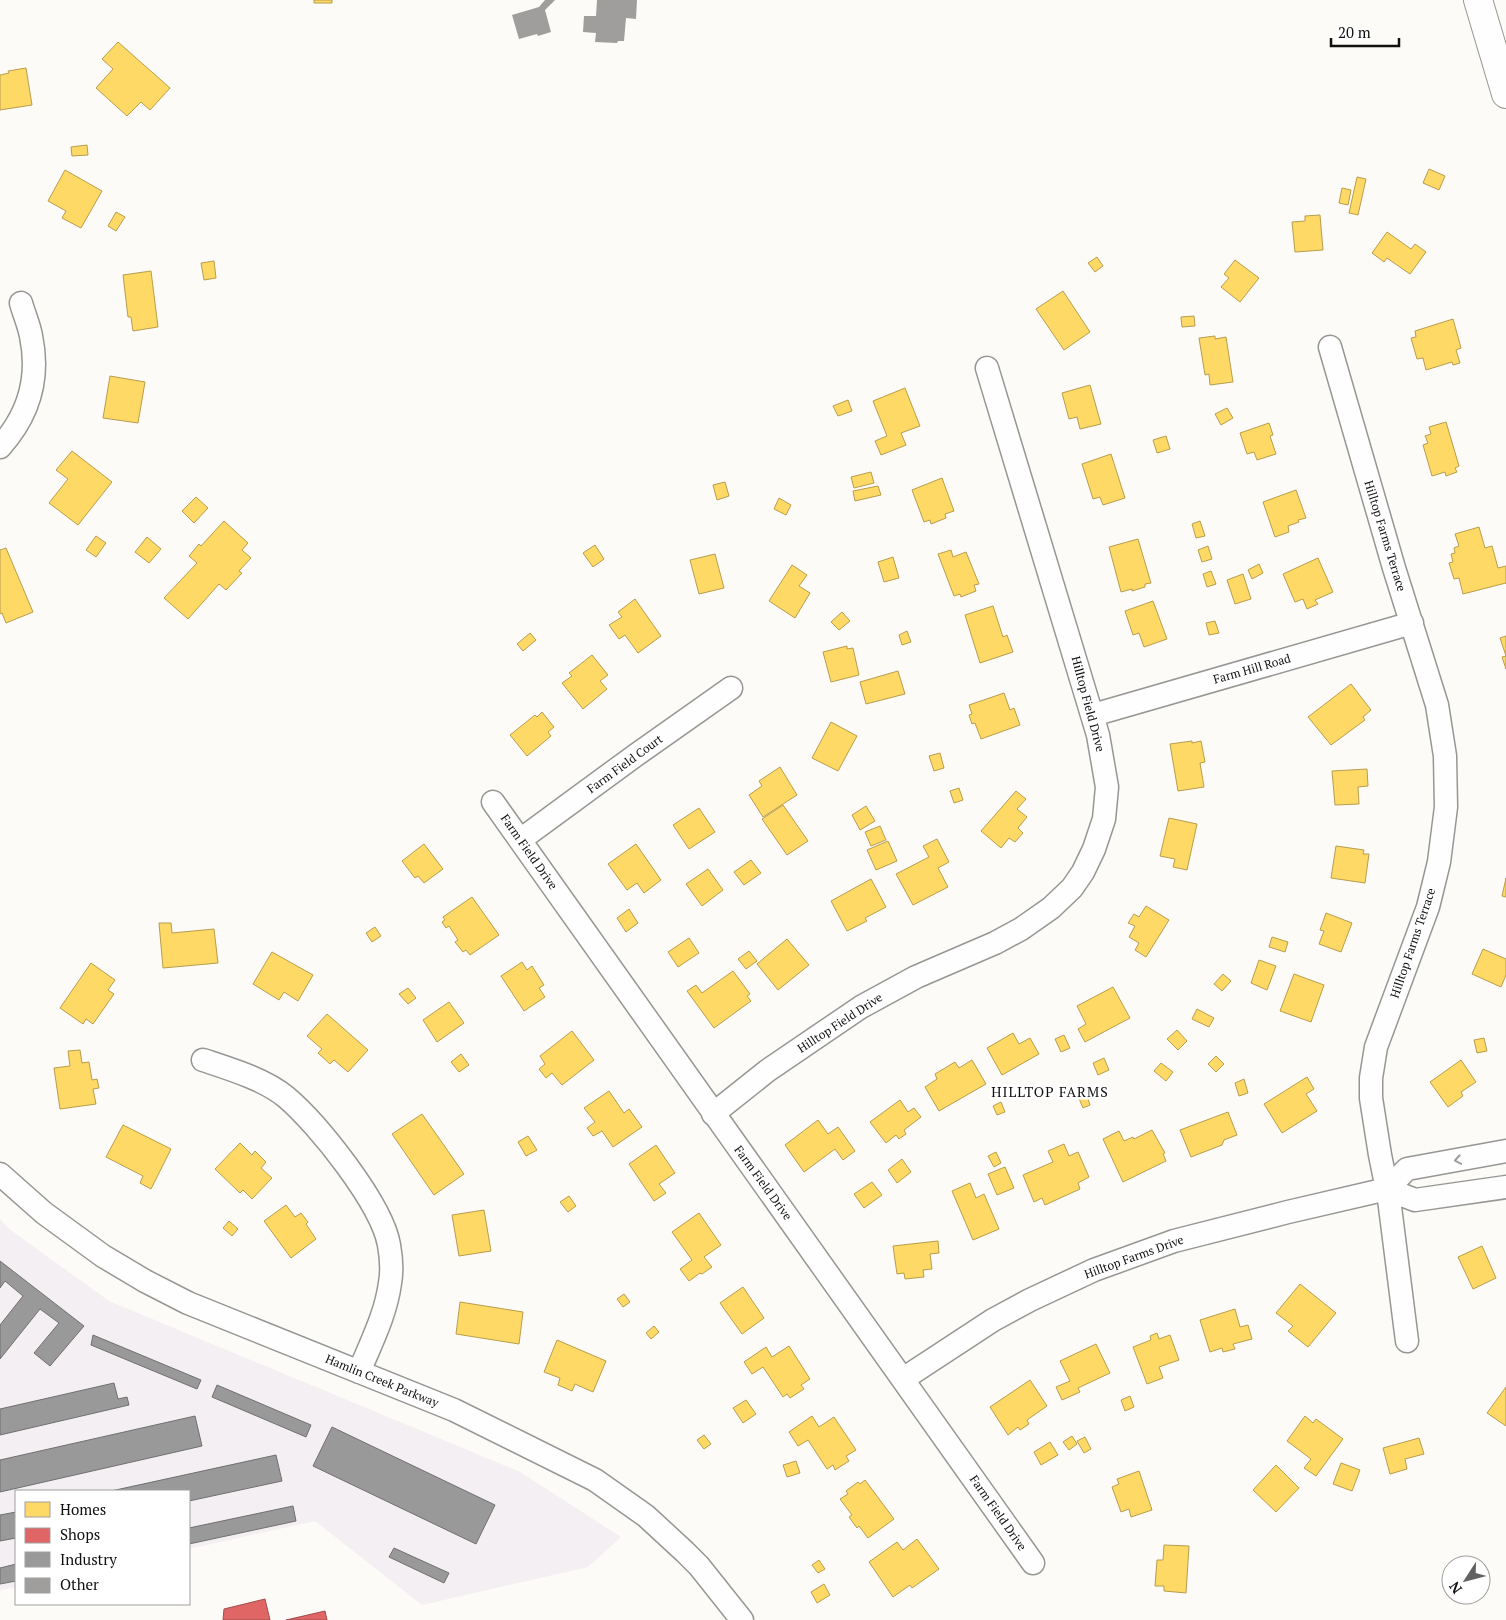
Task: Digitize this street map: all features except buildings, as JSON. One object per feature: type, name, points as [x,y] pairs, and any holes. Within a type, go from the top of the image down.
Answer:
[{"type":"street","points":[[1478,0],[1506,94]]},
{"type":"street","points":[[0,447],[9,437],[28,406],[34,373],[31,337],[21,303]]},
{"type":"street","name":"Hilltop Farms Terrace","points":[[1330,347],[1437,705],[1445,756],[1446,807],[1439,862],[1428,908],[1376,1047],[1371,1078],[1371,1098],[1387,1190],[1407,1341]]},
{"type":"street","name":"Hilltop Field Drive","points":[[713,1114],[767,1071],[861,1007],[916,978],[1021,929],[1051,908],[1072,888],[1083,872],[1094,849],[1104,818],[1108,787],[1093,715],[988,368]]},
{"type":"street","name":"Farm Hill Road","points":[[1093,715],[1412,623]]},
{"type":"street","name":"Farm Field Court","points":[[520,840],[730,688]]},
{"type":"street","name":"Farm Field Drive","points":[[493,802],[1033,1563]]},
{"type":"street","points":[[203,1060],[246,1074],[285,1096],[315,1126],[351,1173],[376,1211],[389,1244],[390,1282],[382,1316],[359,1372]]},
{"type":"street","points":[[1506,1151],[1406,1169],[1387,1190],[1416,1200],[1506,1187]]},
{"type":"street","name":"Hamlin Creek Parkway","points":[[0,1174],[44,1213],[103,1256],[145,1281],[188,1303],[454,1410],[595,1480],[646,1516],[685,1552],[699,1566],[742,1620]]},
{"type":"street","name":"Hilltop Farms Drive","points":[[903,1379],[993,1320],[1030,1300],[1094,1270],[1174,1241],[1288,1212],[1387,1190]]},
{"type":"shaded area","points":[[0,1219],[8,1228],[109,1301],[520,1472],[621,1537],[588,1567],[422,1605],[315,1521],[190,1549],[190,1490],[15,1490],[15,1587],[0,1590]]},
{"type":"district","name":"HILLTOP FARMS","points":[[1050,1092]]}]
